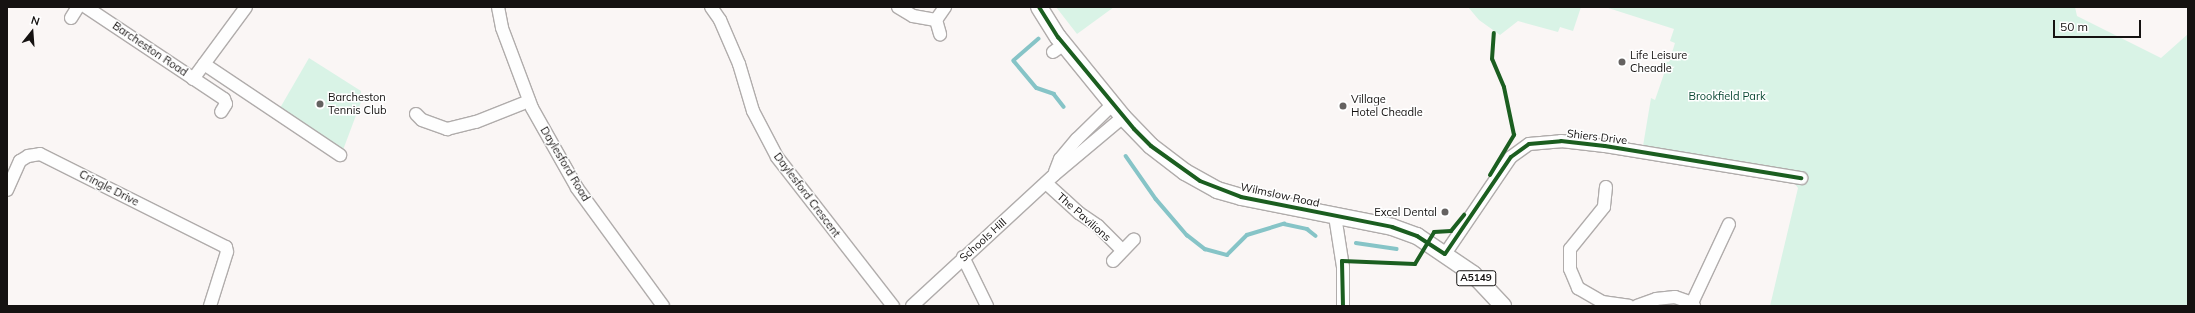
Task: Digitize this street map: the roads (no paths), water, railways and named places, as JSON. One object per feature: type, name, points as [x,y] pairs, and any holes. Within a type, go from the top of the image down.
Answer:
[{"type":"main road","name":"Wilmslow Road","points":[[1039,7],[1058,48],[1113,104],[1123,117],[1151,146],[1185,172],[1217,190],[1266,203],[1392,227],[1417,236],[1445,254]]},
{"type":"main road","name":"A5149","points":[[1445,254],[1472,274],[1503,306]]},
{"type":"street","points":[[71,18],[78,7]]},
{"type":"street","name":"Barcheston Road","points":[[86,7],[224,99],[226,104],[221,112]]},
{"type":"street","name":"Barcheston Road","points":[[194,78],[246,7]]},
{"type":"street","name":"Daylesford Road","points":[[498,7],[502,28],[529,101],[577,188],[663,306]]},
{"type":"street","name":"Daylesford Crescent","points":[[711,7],[727,35],[739,64],[753,111],[777,157],[893,306]]},
{"type":"street","points":[[898,7],[913,16],[936,20]]},
{"type":"street","points":[[936,20],[945,7]]},
{"type":"street","points":[[936,20],[940,34]]},
{"type":"street","points":[[204,64],[340,155]]},
{"type":"street","points":[[416,114],[422,120],[447,129],[476,122],[529,101]]},
{"type":"street","name":"Schools Hill","points":[[1050,179],[1060,159],[1113,104]]},
{"type":"street","name":"Schools Hill","points":[[912,306],[963,257],[1050,179],[1123,117]]},
{"type":"street","name":"Shiers Drive","points":[[1445,254],[1511,157],[1529,144],[1561,141],[1605,146],[1801,178]]},
{"type":"street","name":"Cringle Drive","points":[[7,190],[24,157],[35,154],[44,155],[226,247],[227,252],[210,306]]},
{"type":"street","name":"The Pavilions","points":[[1050,179],[1079,213],[1098,226],[1122,250]]},
{"type":"street","points":[[1606,186],[1604,207],[1570,250],[1570,269],[1578,288],[1602,302],[1629,306]]},
{"type":"street","points":[[1335,216],[1343,267],[1342,306]]},
{"type":"street","points":[[1637,306],[1656,299],[1675,297],[1693,304],[1729,224]]},
{"type":"street","points":[[1114,261],[1122,250],[1134,239]]},
{"type":"street","points":[[963,257],[987,306]]},
{"type":"waterway","points":[[1039,39],[1014,61],[1037,88],[1054,94],[1064,107]]},
{"type":"waterway","points":[[1126,156],[1156,199],[1187,235],[1205,249],[1227,255],[1247,235],[1284,224],[1307,229],[1316,236]]},
{"type":"waterway","points":[[1356,243],[1397,249]]},
{"type":"place","name":"Life Leisure Cheadle","points":[[1622,62]]},
{"type":"place","name":"Barcheston Tennis Club","points":[[320,104]]},
{"type":"place","name":"Village Hotel Cheadle","points":[[1343,106]]},
{"type":"place","name":"Excel Dental","points":[[1445,212]]},
{"type":"park label","name":"Brookfield Park","points":[[1727,96]]}]
